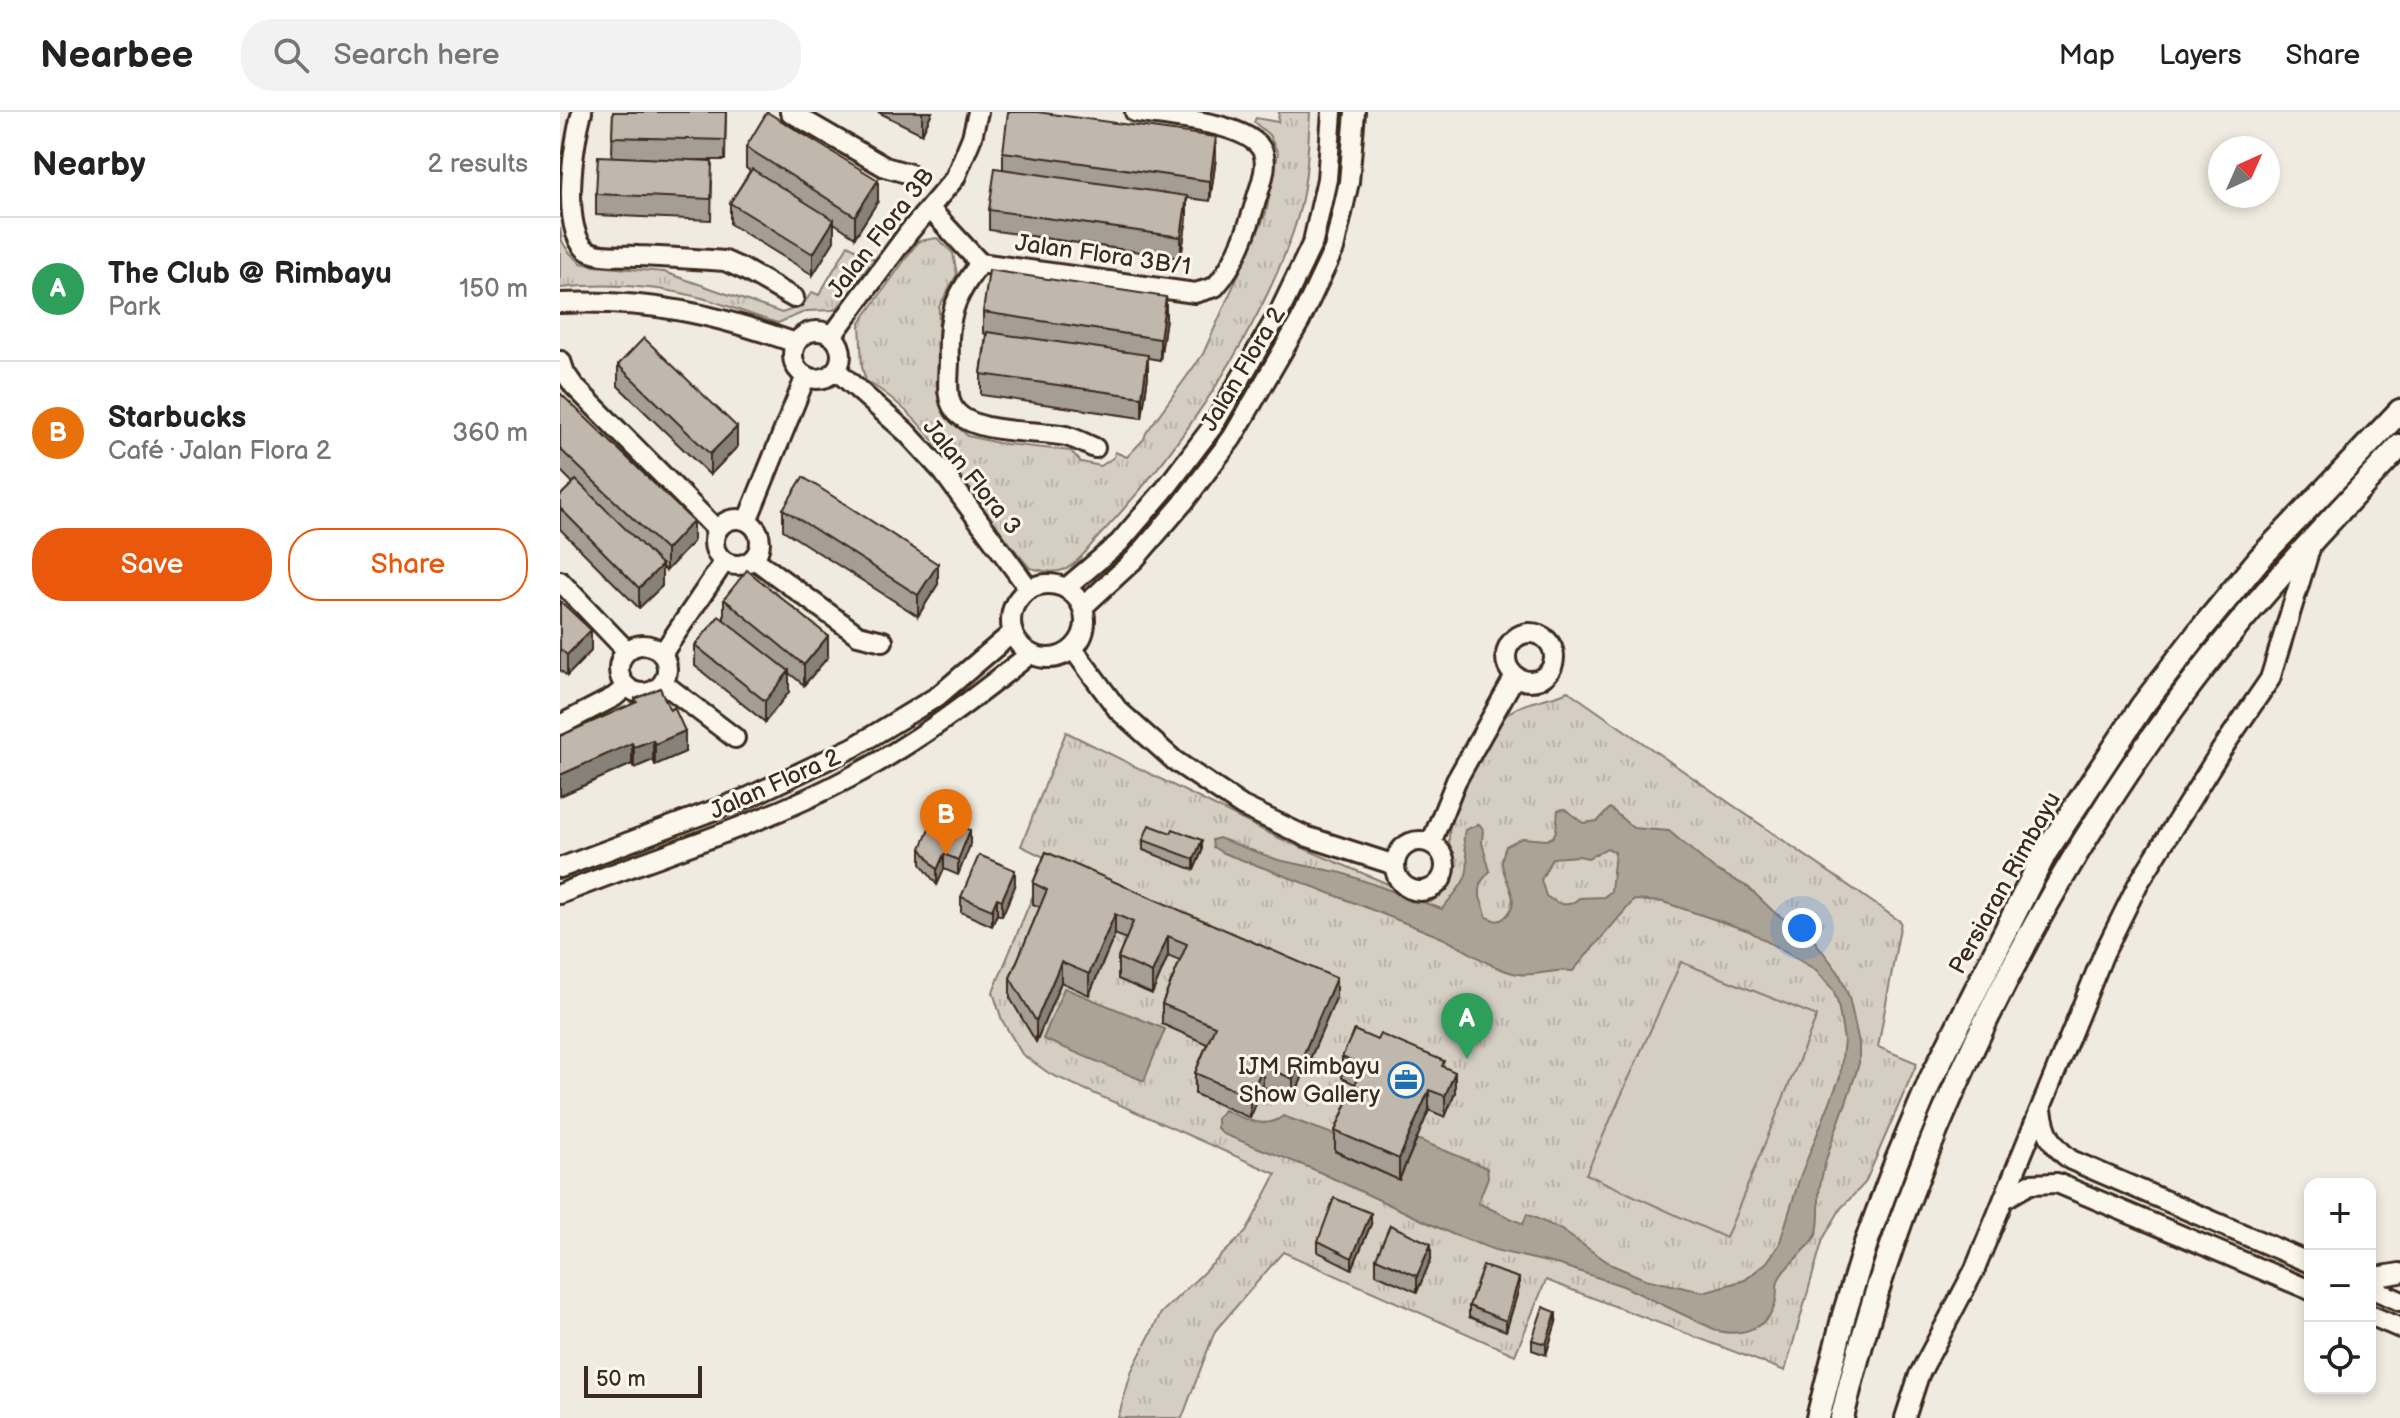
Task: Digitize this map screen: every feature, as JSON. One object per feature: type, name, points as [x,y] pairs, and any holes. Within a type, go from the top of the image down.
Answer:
[{"type":"main road","name":"Persiaran Rimbayu","points":[[1818,1418],[1866,1243],[1897,1160],[1931,1079],[2045,853],[2142,706],[2199,632],[2260,558],[2400,411]]},
{"type":"main road","name":"Persiaran Rimbayu","points":[[1842,1418],[1876,1297],[1941,1117],[2028,940],[2071,863],[2128,772],[2174,707],[2260,598],[2400,446]]},
{"type":"street","points":[[582,112],[569,163],[567,185],[569,230],[581,247],[601,254],[725,261],[794,298]]},
{"type":"street","points":[[790,112],[885,167],[910,174]]},
{"type":"street","name":"Jalan Flora 3B","points":[[832,336],[894,251],[955,178],[972,137],[978,112]]},
{"type":"street","name":"Jalan Flora 3B/1","points":[[930,209],[980,263],[1206,292],[1222,279],[1251,220],[1264,173],[1261,149],[1249,136],[1201,123],[1135,112]]},
{"type":"street","name":"Jalan Flora 2","points":[[1066,588],[1119,543],[1166,488],[1213,426],[1280,311],[1313,242],[1327,179],[1332,112]]},
{"type":"street","name":"Jalan Flora 2","points":[[1083,607],[1135,559],[1183,503],[1232,438],[1300,321],[1334,249],[1349,182],[1355,112]]},
{"type":"street","points":[[980,263],[960,290],[952,309],[948,356],[950,399],[954,409],[975,424],[1065,436],[1095,448]]},
{"type":"street","points":[[560,303],[630,302],[678,308],[796,343]]},
{"type":"street","points":[[816,331],[832,336],[841,356],[836,370],[823,378],[806,376],[796,367],[793,359],[796,343],[801,337],[816,331]]},
{"type":"street","points":[[561,361],[574,386],[717,530]]},
{"type":"street","name":"Jalan Flora 3","points":[[836,370],[906,432],[943,472],[1029,589]]},
{"type":"street","points":[[747,521],[806,376]]},
{"type":"street","points":[[730,520],[747,521],[760,538],[758,553],[754,559],[736,566],[724,562],[718,557],[713,544],[717,530],[730,520]]},
{"type":"street","points":[[1905,1418],[1919,1375],[1975,1269],[2104,953],[2138,884],[2220,752],[2270,679],[2314,536]]},
{"type":"street","points":[[754,559],[858,635],[883,641]]},
{"type":"street","points":[[662,654],[724,562]]},
{"type":"street","points":[[560,581],[627,651]]},
{"type":"street","points":[[1041,584],[1054,584],[1066,588],[1083,607],[1084,629],[1073,649],[1063,656],[1051,658],[1030,654],[1018,644],[1012,633],[1010,620],[1013,608],[1019,597],[1029,589],[1041,584]]},
{"type":"street","name":"Jalan Flora 2","points":[[560,868],[749,797],[854,747],[938,696],[1012,633]]},
{"type":"street","points":[[645,645],[662,654],[667,665],[663,683],[649,693],[636,693],[626,687],[618,669],[627,651],[645,645]]},
{"type":"street","points":[[1073,649],[1118,710],[1175,761],[1242,806],[1305,836],[1395,865]]},
{"type":"street","name":"Jalan Flora 2","points":[[560,894],[758,820],[848,779],[952,716],[1030,654]]},
{"type":"street","points":[[1431,843],[1456,781],[1515,676]]},
{"type":"street","points":[[663,683],[735,738]]},
{"type":"street","points":[[560,725],[614,697],[626,687]]},
{"type":"street","points":[[1415,841],[1431,843],[1443,855],[1445,872],[1437,886],[1413,891],[1399,881],[1396,857],[1415,841]]},
{"type":"street","points":[[2042,1110],[2047,1135],[2071,1160],[2304,1260]]},
{"type":"street","points":[[2004,1199],[2030,1184],[2057,1183],[2304,1287]]},
{"type":"street","points":[[2376,1277],[2400,1273]]},
{"type":"street","points":[[2376,1291],[2400,1301]]},
{"type":"street","points":[[2376,1318],[2400,1328]]},
{"type":"green space","points":[[1279,112],[1310,112],[1306,173],[1293,232],[1258,313],[1212,393],[1185,431],[1129,503],[1084,554],[1062,571],[1030,568],[935,442],[891,398],[866,381],[862,367],[860,323],[919,241],[937,238],[953,253],[957,274],[939,307],[937,392],[946,417],[968,436],[998,443],[1071,451],[1081,462],[1101,466],[1114,457],[1115,452],[1127,457],[1144,439],[1203,354],[1266,213],[1278,153],[1269,135],[1254,122],[1256,118],[1278,122]]},
{"type":"green space","points":[[560,228],[568,251],[581,263],[664,272],[782,313],[802,306],[812,292],[819,295],[848,245],[874,259],[839,307],[807,311],[778,323],[712,301],[649,288],[560,288]]},
{"type":"green space","points":[[1568,691],[1901,922],[1878,1047],[1917,1063],[1865,1183],[1841,1208],[1823,1239],[1785,1371],[1546,1280],[1515,1355],[1283,1252],[1215,1331],[1182,1418],[1118,1418],[1132,1370],[1161,1313],[1246,1232],[1276,1174],[1050,1074],[1022,1054],[1002,1020],[993,992],[1048,859],[1021,846],[1066,732],[1279,838],[1431,902],[1452,880],[1455,872],[1450,849],[1450,826],[1495,731],[1517,708]]},
{"type":"green space","points":[[1681,962],[1817,1016],[1726,1238],[1586,1174]]},
{"type":"shaded area","points":[[1610,808],[1633,828],[1669,831],[1714,869],[1748,887],[1775,913],[1810,935],[1839,973],[1849,997],[1859,1043],[1859,1063],[1823,1171],[1816,1235],[1780,1277],[1776,1300],[1768,1317],[1746,1331],[1718,1331],[1623,1286],[1560,1265],[1495,1250],[1452,1234],[1313,1169],[1223,1134],[1217,1128],[1217,1118],[1224,1110],[1261,1123],[1269,1123],[1283,1116],[1341,1137],[1335,1152],[1399,1180],[1417,1139],[1487,1168],[1488,1177],[1478,1203],[1523,1224],[1527,1214],[1560,1229],[1612,1265],[1645,1279],[1703,1292],[1745,1280],[1767,1262],[1779,1245],[1800,1177],[1840,1077],[1844,1040],[1838,1004],[1833,990],[1816,970],[1749,931],[1663,902],[1634,900],[1573,971],[1518,974],[1498,968],[1440,937],[1223,853],[1213,847],[1212,840],[1219,838],[1278,860],[1342,873],[1442,909],[1467,872],[1465,830],[1479,824],[1483,829],[1482,843],[1490,871],[1480,883],[1480,897],[1487,917],[1498,921],[1510,912],[1513,899],[1502,864],[1506,846],[1522,838],[1547,840],[1553,837],[1558,810],[1565,809],[1583,823],[1598,821]],"holes":[[[1607,848],[1615,852],[1611,891],[1604,897],[1579,898],[1567,904],[1546,896],[1541,880],[1552,858],[1588,858]]]},
{"type":"shaded area","points":[[1064,988],[1165,1029],[1144,1081],[1043,1039]]},
{"type":"building","points":[[613,112],[726,112],[725,140],[612,137]]},
{"type":"building","points":[[767,112],[878,180],[855,216],[746,147]]},
{"type":"building","points":[[1008,112],[1037,112],[1216,137],[1210,181],[1003,152]]},
{"type":"building","points":[[598,156],[712,161],[711,199],[596,194]]},
{"type":"building","points":[[995,168],[1187,196],[1181,237],[989,210]]},
{"type":"building","points":[[752,169],[834,220],[813,254],[730,203]]},
{"type":"building","points":[[989,270],[1166,297],[1160,339],[983,312]]},
{"type":"building","points":[[987,332],[1148,355],[1142,397],[981,374]]},
{"type":"building","points":[[644,338],[737,427],[710,454],[618,365]]},
{"type":"building","points":[[560,393],[693,521],[666,550],[560,449]]},
{"type":"building","points":[[803,477],[938,564],[918,595],[783,509]]},
{"type":"building","points":[[576,480],[662,565],[639,588],[560,508],[560,496]]},
{"type":"building","points":[[747,570],[828,636],[804,665],[724,599]]},
{"type":"building","points":[[560,601],[591,630],[567,655],[560,649]]},
{"type":"building","points":[[719,616],[789,671],[765,701],[695,645]]},
{"type":"building","points":[[660,688],[670,710],[674,707],[685,731],[655,744],[653,740],[634,747],[632,743],[560,775],[560,736],[637,702],[635,699]]},
{"type":"building","points":[[935,815],[970,830],[958,860],[944,854],[937,870],[921,848]]},
{"type":"building","points":[[1149,825],[1171,833],[1173,829],[1202,840],[1194,859],[1143,840]]},
{"type":"building","points":[[1046,852],[1336,978],[1293,1079],[1263,1066],[1250,1097],[1195,1073],[1215,1026],[1162,1004],[1187,944],[1168,936],[1152,973],[1118,958],[1133,922],[1115,914],[1089,974],[1061,962],[1036,1021],[1010,978],[1047,890],[1033,883]]},
{"type":"building","points":[[979,855],[1015,870],[1002,900],[997,898],[992,910],[961,897]]},
{"type":"building","points":[[1354,1030],[1377,1040],[1380,1034],[1444,1061],[1442,1066],[1455,1072],[1445,1096],[1429,1090],[1399,1159],[1335,1131],[1363,1066],[1342,1057]]},
{"type":"building","points":[[1334,1198],[1371,1213],[1352,1258],[1318,1241]]},
{"type":"building","points":[[1390,1225],[1431,1244],[1417,1276],[1376,1258]]},
{"type":"building","points":[[1483,1266],[1519,1278],[1506,1321],[1469,1306]]},
{"type":"building","points":[[1543,1307],[1556,1312],[1546,1344],[1532,1340]]},
{"type":"place","name":"Starbucks","points":[[946,855]]},
{"type":"place","name":"The Club @ Rimbayu","points":[[1467,1059]]},
{"type":"place","name":"IJM Rimbayu Show Gallery","points":[[1406,1080]]}]
